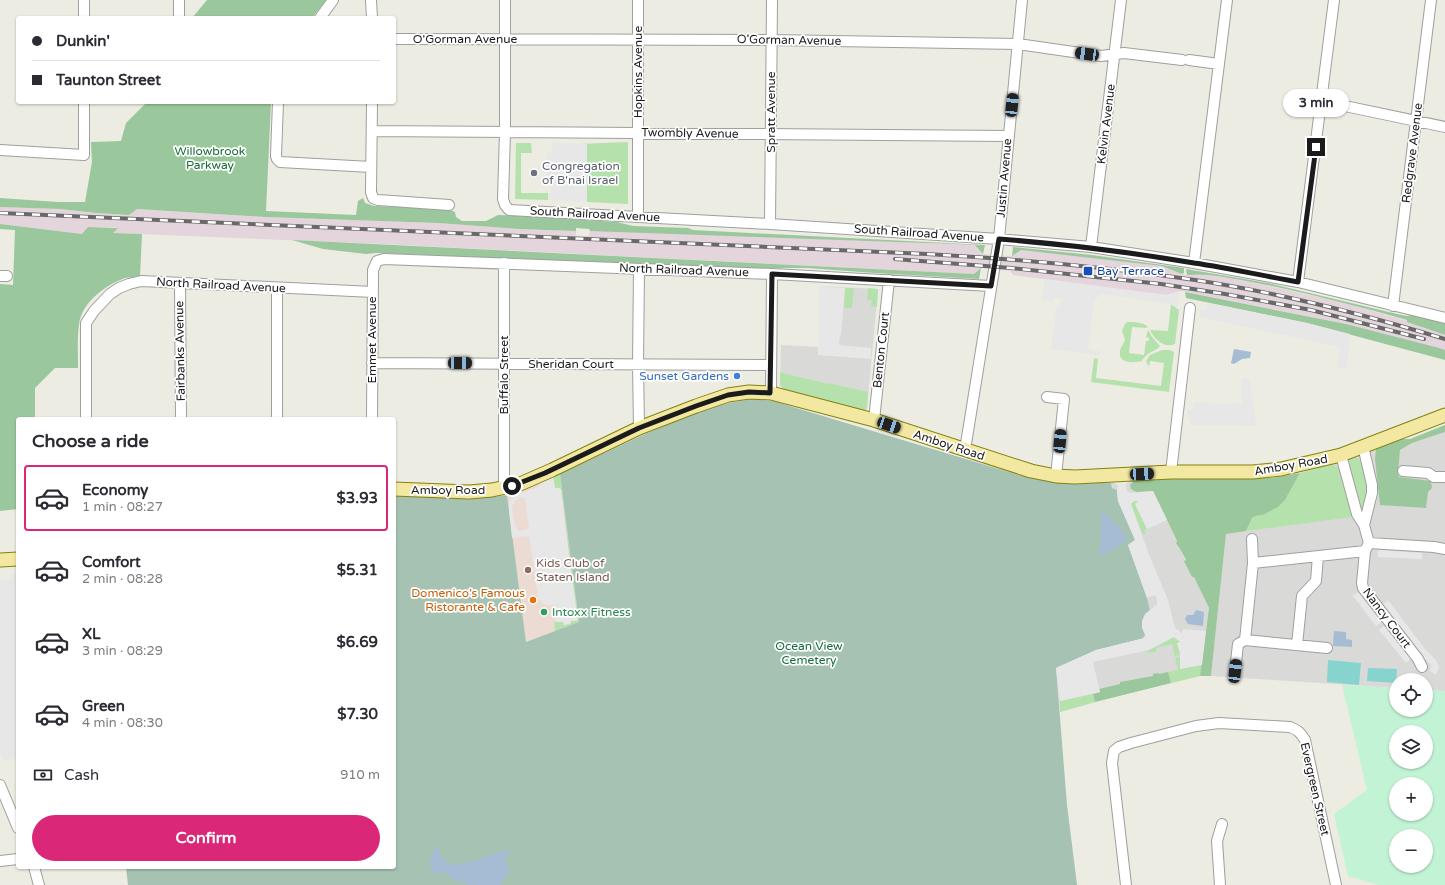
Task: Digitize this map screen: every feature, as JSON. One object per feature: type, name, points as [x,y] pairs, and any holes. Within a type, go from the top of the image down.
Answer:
[{"type":"main road","name":"Amboy Road","points":[[396,489],[469,492],[504,488],[532,479],[639,428],[728,395],[749,392],[770,393],[874,420],[1031,471],[1056,476],[1094,477],[1171,472],[1261,472],[1289,468],[1341,455],[1445,415]]},
{"type":"main road","points":[[0,560],[16,559]]},
{"type":"street","points":[[84,0],[84,16]]},
{"type":"street","points":[[179,0],[179,16]]},
{"type":"street","points":[[321,16],[333,0]]},
{"type":"street","points":[[372,0],[372,16]]},
{"type":"street","points":[[505,0],[505,132]]},
{"type":"street","name":"Hopkins Avenue","points":[[638,0],[638,216]]},
{"type":"street","name":"Spratt Avenue","points":[[770,224],[772,0]]},
{"type":"street","name":"Justin Avenue","points":[[965,450],[999,239],[1022,0]]},
{"type":"street","name":"Kelvin Avenue","points":[[1091,247],[1121,0]]},
{"type":"street","points":[[1194,263],[1227,0]]},
{"type":"street","points":[[1298,282],[1334,0]]},
{"type":"street","name":"Redgrave Avenue","points":[[1393,306],[1430,0]]},
{"type":"street","name":"O'Gorman Avenue","points":[[396,39],[771,40],[1018,44],[1101,56],[1124,53],[1219,64]]},
{"type":"street","points":[[1321,101],[1445,127]]},
{"type":"street","points":[[0,150],[84,155],[84,104]]},
{"type":"street","points":[[278,104],[277,159],[284,162],[372,167]]},
{"type":"street","points":[[372,104],[372,198],[378,200],[449,205]]},
{"type":"street","name":"Twombly Avenue","points":[[372,131],[1008,136]]},
{"type":"street","name":"South Railroad Avenue","points":[[505,132],[503,199],[506,208],[509,210],[770,224],[999,239],[1091,247],[1194,263],[1298,282],[1445,318]]},
{"type":"street","name":"North Railroad Avenue","points":[[377,261],[384,259],[504,263],[772,274],[991,286]]},
{"type":"street","name":"Emmet Avenue","points":[[372,417],[373,270],[377,261]]},
{"type":"street","name":"Buffalo Street","points":[[504,263],[504,488]]},
{"type":"street","points":[[639,269],[639,428]]},
{"type":"street","points":[[770,393],[772,274]]},
{"type":"street","name":"Benton Court","points":[[874,420],[889,280]]},
{"type":"street","name":"North Railroad Avenue","points":[[86,417],[86,323],[101,303],[119,288],[141,281],[373,292]]},
{"type":"street","name":"Fairbanks Avenue","points":[[180,284],[181,417]]},
{"type":"street","points":[[276,288],[277,417]]},
{"type":"street","points":[[1171,472],[1190,308]]},
{"type":"street","name":"Sheridan Court","points":[[372,362],[771,365]]},
{"type":"street","points":[[1047,397],[1064,399],[1056,476]]},
{"type":"street","points":[[1363,446],[1372,485],[1372,493],[1364,525],[1367,547]]},
{"type":"street","points":[[1341,455],[1357,514],[1364,525]]},
{"type":"street","points":[[1403,471],[1428,473],[1434,476],[1445,477]]},
{"type":"street","points":[[1245,640],[1253,563],[1252,539]]},
{"type":"street","points":[[1253,563],[1318,556],[1367,547],[1434,547],[1445,549]]},
{"type":"street","name":"Nancy Court","points":[[1367,547],[1362,582],[1363,588],[1418,659],[1422,667]]},
{"type":"street","points":[[1297,645],[1302,596],[1316,581],[1318,556]]},
{"type":"street","points":[[1235,671],[1238,644],[1245,640],[1327,648]]},
{"type":"street","name":"Evergreen Street","points":[[1126,885],[1112,763],[1114,751],[1119,747],[1131,743],[1196,726],[1219,724],[1290,727],[1296,729],[1301,734],[1305,740],[1336,885]]},
{"type":"street","points":[[0,785],[16,823]]},
{"type":"street","points":[[1220,885],[1217,840],[1222,824]]},
{"type":"street","points":[[0,861],[16,859]]},
{"type":"street","points":[[35,869],[39,885]]},
{"type":"shaded area","points":[[552,143],[587,144],[587,202],[548,200],[548,193],[551,193],[551,186],[547,186],[547,153],[552,153]]},
{"type":"shaded area","points":[[0,207],[60,209],[129,215],[136,209],[266,217],[438,223],[519,229],[576,231],[576,236],[589,236],[590,231],[615,231],[975,245],[983,254],[1012,256],[1020,250],[1091,257],[1163,266],[1185,275],[1199,273],[1261,284],[1344,303],[1408,321],[1423,328],[1445,335],[1445,350],[1346,324],[1182,291],[1166,295],[1013,275],[1010,271],[981,268],[974,274],[383,244],[113,233],[117,227],[88,227],[82,234],[0,224]]},
{"type":"shaded area","points":[[1045,279],[1166,295],[1179,291],[1177,308],[1170,304],[1101,294],[1094,301],[1088,348],[1090,350],[1100,351],[1099,355],[1051,349],[1057,305],[1060,305],[1061,298],[1054,297],[1054,302],[1042,300]]},
{"type":"shaded area","points":[[820,286],[878,290],[867,408],[864,411],[782,390],[783,388],[780,385],[781,345],[819,347]]},
{"type":"shaded area","points":[[820,286],[845,288],[839,345],[871,348],[871,359],[818,355]]},
{"type":"shaded area","points":[[1207,303],[1307,323],[1350,334],[1347,369],[1337,367],[1340,347],[1200,317],[1200,310],[1206,310]]},
{"type":"shaded area","points":[[1234,349],[1251,352],[1250,358],[1242,359],[1234,364],[1231,363]]},
{"type":"shaded area","points":[[1250,378],[1256,424],[1255,426],[1190,425],[1190,419],[1187,418],[1188,410],[1193,410],[1194,402],[1217,404],[1242,403],[1241,379]]},
{"type":"shaded area","points":[[1445,432],[1445,691],[1433,690],[1433,673],[1389,673],[1389,688],[1211,676],[1226,533],[1353,517],[1334,465],[1331,464],[1376,447],[1375,459],[1399,477],[1400,450],[1412,443]]},
{"type":"shaded area","points":[[560,474],[579,622],[526,642],[507,495]]},
{"type":"shaded area","points":[[553,477],[555,488],[561,489],[578,620],[571,621],[570,624],[564,625],[563,622],[556,622],[554,606],[561,605],[547,605],[538,598],[529,536],[512,538],[509,502],[512,497],[538,487],[540,485],[538,483]],"holes":[[[523,497],[525,499],[529,528],[519,531],[515,526],[512,507],[515,500]]]},
{"type":"shaded area","points":[[1130,480],[1153,491],[1177,542],[1177,547],[1179,546],[1192,577],[1194,577],[1209,608],[1200,676],[1060,712],[1056,668],[1096,650],[1142,639],[1117,490],[1112,488],[1111,483],[1118,485],[1126,484]]},
{"type":"shaded area","points":[[1126,484],[1127,491],[1130,493],[1153,491],[1167,520],[1147,529],[1135,504],[1139,501],[1134,501],[1131,504],[1148,552],[1168,600],[1175,628],[1182,633],[1183,629],[1206,631],[1202,665],[1180,669],[1180,652],[1177,643],[1180,642],[1174,637],[1149,650],[1093,662],[1100,692],[1060,701],[1056,668],[1096,650],[1144,638],[1146,636],[1142,628],[1142,621],[1145,614],[1157,604],[1155,595],[1147,598],[1128,545],[1135,540],[1118,501],[1117,490],[1118,485]]},
{"type":"shaded area","points":[[1103,512],[1121,528],[1122,532],[1128,539],[1114,549],[1099,556],[1101,541],[1101,515]]},
{"type":"shaded area","points":[[1378,550],[1422,553],[1422,559],[1378,557]]},
{"type":"shaded area","points":[[16,573],[16,758],[3,761],[0,752],[0,580],[11,579],[10,574]]},
{"type":"shaded area","points":[[1359,592],[1382,622],[1376,626],[1353,596]]},
{"type":"shaded area","points":[[1388,600],[1425,649],[1436,660],[1439,667],[1436,675],[1430,671],[1431,665],[1418,651],[1383,604]]},
{"type":"shaded area","points":[[1196,610],[1204,612],[1203,626],[1188,624],[1185,619],[1187,615],[1193,615]]},
{"type":"shaded area","points":[[1384,626],[1411,659],[1406,663],[1379,630]]},
{"type":"shaded area","points":[[1334,631],[1346,632],[1346,639],[1352,640],[1352,647],[1333,646]]},
{"type":"shaded area","points":[[1328,660],[1361,663],[1359,685],[1327,682]]},
{"type":"shaded area","points":[[1368,668],[1397,669],[1397,673],[1389,673],[1389,683],[1367,681]]},
{"type":"shaded area","points":[[437,845],[443,859],[449,863],[456,864],[474,861],[508,850],[510,852],[504,860],[509,868],[508,873],[501,883],[502,885],[468,885],[467,883],[453,880],[447,873],[433,873],[431,859]]},
{"type":"green space","points":[[207,0],[326,0],[314,16],[194,16]]},
{"type":"green space","name":"Willowbrook Parkway","points":[[145,104],[271,104],[266,211],[356,215],[358,201],[363,198],[365,203],[374,206],[448,209],[455,212],[456,217],[462,221],[486,221],[498,215],[617,222],[633,226],[688,228],[693,230],[985,245],[983,254],[975,245],[590,231],[589,229],[576,228],[576,231],[519,229],[438,223],[266,217],[137,209],[129,215],[60,209],[0,207],[0,198],[58,202],[85,202],[92,162],[91,142],[121,141],[126,123]]},
{"type":"green space","points":[[627,142],[628,204],[587,202],[587,144],[579,144]]},
{"type":"green space","points":[[516,143],[531,143],[532,153],[521,153],[521,193],[548,193],[548,200],[515,199]]},
{"type":"green space","points":[[0,224],[82,234],[88,227],[118,228],[113,233],[142,234],[140,276],[125,278],[110,285],[95,296],[84,309],[79,325],[78,368],[55,368],[35,388],[35,417],[16,417],[16,509],[0,511],[0,284],[13,285],[15,230],[0,229]]},
{"type":"green space","points":[[292,240],[974,274],[981,268],[979,279],[808,268],[743,268],[376,253],[366,254],[323,249]]},
{"type":"green space","points":[[1013,247],[1092,255],[1184,268],[1184,273],[1182,274],[1162,266],[1021,250],[1012,256]]},
{"type":"green space","points":[[1186,269],[1268,283],[1407,316],[1419,314],[1445,323],[1445,335],[1407,322],[1407,320],[1345,303],[1283,288],[1241,280],[1207,275],[1187,275]]},
{"type":"green space","points":[[845,288],[854,288],[852,308],[844,308]]},
{"type":"green space","points":[[868,288],[878,290],[877,307],[871,306],[872,300],[867,300]]},
{"type":"green space","points":[[1185,292],[1346,324],[1439,348],[1445,350],[1445,360],[1307,323],[1186,298]]},
{"type":"green space","points":[[1171,304],[1179,310],[1175,344],[1167,345],[1157,340],[1150,330],[1168,331]]},
{"type":"green space","points":[[1127,322],[1141,323],[1148,327],[1132,327],[1129,353],[1144,355],[1146,341],[1149,341],[1149,338],[1146,337],[1148,330],[1160,346],[1156,350],[1149,353],[1142,361],[1128,362],[1124,361],[1120,356],[1125,340],[1122,331]]},
{"type":"green space","points":[[1162,350],[1170,350],[1174,352],[1169,392],[1091,382],[1094,358],[1098,359],[1096,378],[1161,386],[1164,363],[1150,361],[1149,367],[1146,361],[1150,355]]},
{"type":"green space","points":[[780,372],[826,384],[828,383],[868,392],[867,408],[864,411],[815,399],[815,397],[813,398],[782,390],[783,388],[780,385]]},
{"type":"green space","name":"Ocean View Cemetery","points":[[752,399],[773,401],[1019,475],[1055,483],[1111,483],[1112,488],[1117,490],[1118,501],[1135,540],[1128,545],[1147,598],[1150,611],[1145,616],[1142,625],[1145,635],[1142,639],[1096,650],[1056,668],[1067,805],[1077,885],[128,885],[126,869],[396,869],[396,496],[493,497],[507,495],[526,642],[579,622],[560,474],[645,434],[706,409]]},
{"type":"green space","points":[[1445,425],[1445,432],[1412,443],[1400,450],[1399,477],[1431,481],[1432,488],[1428,492],[1426,508],[1380,505],[1375,459],[1376,447],[1401,439],[1410,439]]},
{"type":"green space","points":[[1358,458],[1362,463],[1368,490],[1363,513],[1361,513],[1348,463],[1351,459]]},
{"type":"green space","points":[[1331,464],[1340,468],[1354,517],[1246,531],[1252,518],[1263,515],[1278,507],[1285,500],[1300,473]]},
{"type":"green space","points":[[1300,473],[1285,500],[1278,507],[1263,515],[1252,518],[1246,531],[1226,534],[1211,676],[1200,676],[1209,608],[1194,577],[1192,577],[1184,561],[1186,560],[1176,543],[1177,541],[1153,491],[1136,492],[1131,489],[1130,485],[1134,481],[1158,480],[1161,477],[1272,478]]},
{"type":"green space","points":[[560,474],[579,622],[555,631],[554,622],[562,621],[565,624],[570,624],[571,621],[577,621],[563,502],[560,488],[555,488],[553,477]]},
{"type":"green space","points":[[1139,501],[1135,504],[1147,529],[1144,531],[1146,534],[1143,535],[1131,505],[1132,502]]},
{"type":"green space","points":[[1174,637],[1180,642],[1177,643],[1180,655],[1175,656],[1172,644],[1156,648],[1157,651],[1149,653],[1148,651],[1145,652],[1145,651]]},
{"type":"green space","points":[[1180,657],[1180,669],[1202,665],[1200,676],[1171,683],[1168,672],[1178,670],[1175,658]]},
{"type":"green space","points":[[1168,672],[1171,683],[1095,702],[1093,694],[1100,692],[1099,689],[1120,684],[1120,682]]},
{"type":"green space","points":[[1342,685],[1389,688],[1389,717],[1433,717],[1433,690],[1445,691],[1445,885],[1379,885],[1348,876],[1334,814],[1367,790]]},
{"type":"green space","points":[[1093,694],[1095,702],[1060,712],[1060,701]]},
{"type":"railway","points":[[0,213],[994,258],[1095,267],[1227,285],[1321,305],[1445,339]]},
{"type":"railway","points":[[895,259],[1011,268],[1161,284],[1311,310],[1424,339]]},
{"type":"place","name":"Congregation of B'nai Israel","points":[[534,173]]},
{"type":"place","name":"Bay Terrace","points":[[1088,271]]},
{"type":"place","name":"Sunset Gardens","points":[[737,376]]},
{"type":"place","name":"Kids Club of Staten Island","points":[[528,570]]},
{"type":"place","name":"Domenico’s Famous Ristorante & Cafe","points":[[533,600]]},
{"type":"place","name":"Intoxx Fitness","points":[[544,612]]},
{"type":"route","points":[[512,486],[532,479],[639,428],[696,406],[728,395],[749,392],[770,393],[772,274],[991,286],[999,239],[1091,247],[1194,263],[1298,282],[1316,147]]}]
